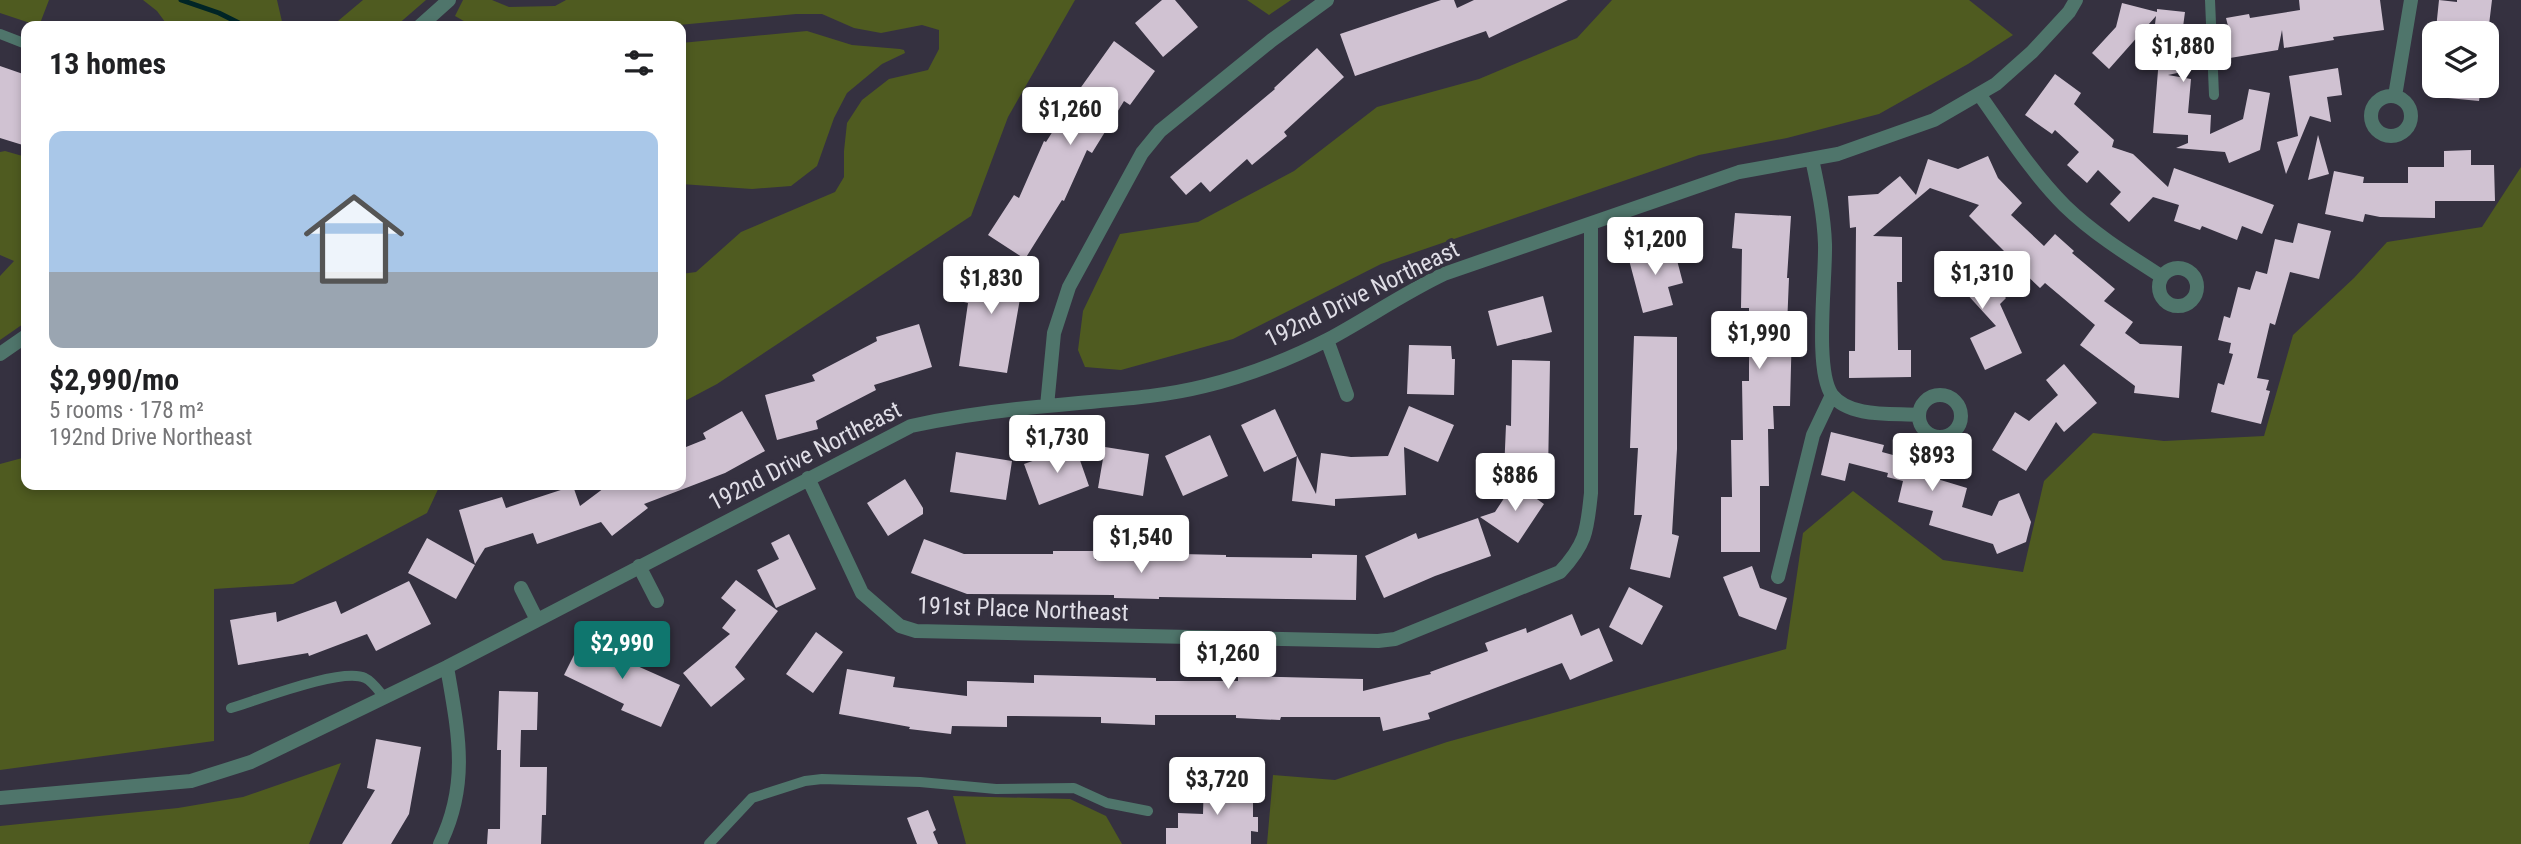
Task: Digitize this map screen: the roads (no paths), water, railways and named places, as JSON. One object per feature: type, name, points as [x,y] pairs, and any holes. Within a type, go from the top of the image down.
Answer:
[{"type":"street","points":[[426,21],[449,0]]},
{"type":"street","points":[[1047,406],[1054,333],[1069,287],[1142,153],[1160,131],[1272,40],[1327,0]]},
{"type":"street","name":"192nd Drive Northeast","points":[[0,798],[191,781],[251,762],[447,667],[911,426],[942,419],[1047,406],[1143,398],[1205,386],[1252,372],[1327,340],[1410,290],[1444,274],[1739,172],[1838,154],[1934,120],[1996,84],[2032,52],[2069,12],[2076,0]]},
{"type":"street","points":[[2395,96],[2411,0]]},
{"type":"street","points":[[1979,94],[2023,157],[2064,205],[2094,231],[2161,276]]},
{"type":"street","points":[[1812,159],[1822,209],[1825,244],[1823,358],[1825,378],[1832,395],[1848,408],[1919,415]]},
{"type":"street","name":"191st Place Northeast","points":[[808,478],[862,593],[900,626],[916,631],[1365,641],[1395,639],[1560,572],[1577,554],[1587,530],[1591,493],[1591,224]]},
{"type":"street","points":[[0,354],[21,339]]},
{"type":"street","points":[[1327,340],[1347,395]]},
{"type":"street","points":[[1778,577],[1813,435],[1832,395]]},
{"type":"street","points":[[639,566],[657,601]]},
{"type":"street","points":[[521,588],[537,620]]},
{"type":"street","points":[[440,844],[457,792],[461,751],[447,667]]},
{"type":"lane","points":[[2210,0],[2214,95]]},
{"type":"lane","points":[[0,34],[21,42]]},
{"type":"lane","points":[[231,708],[330,677],[353,674],[366,678],[384,697]]},
{"type":"lane","points":[[709,844],[752,798],[805,781],[822,779],[920,782],[996,789],[1074,788],[1107,803],[1148,811]]},
{"type":"waterway","points":[[181,0],[235,21]]}]
